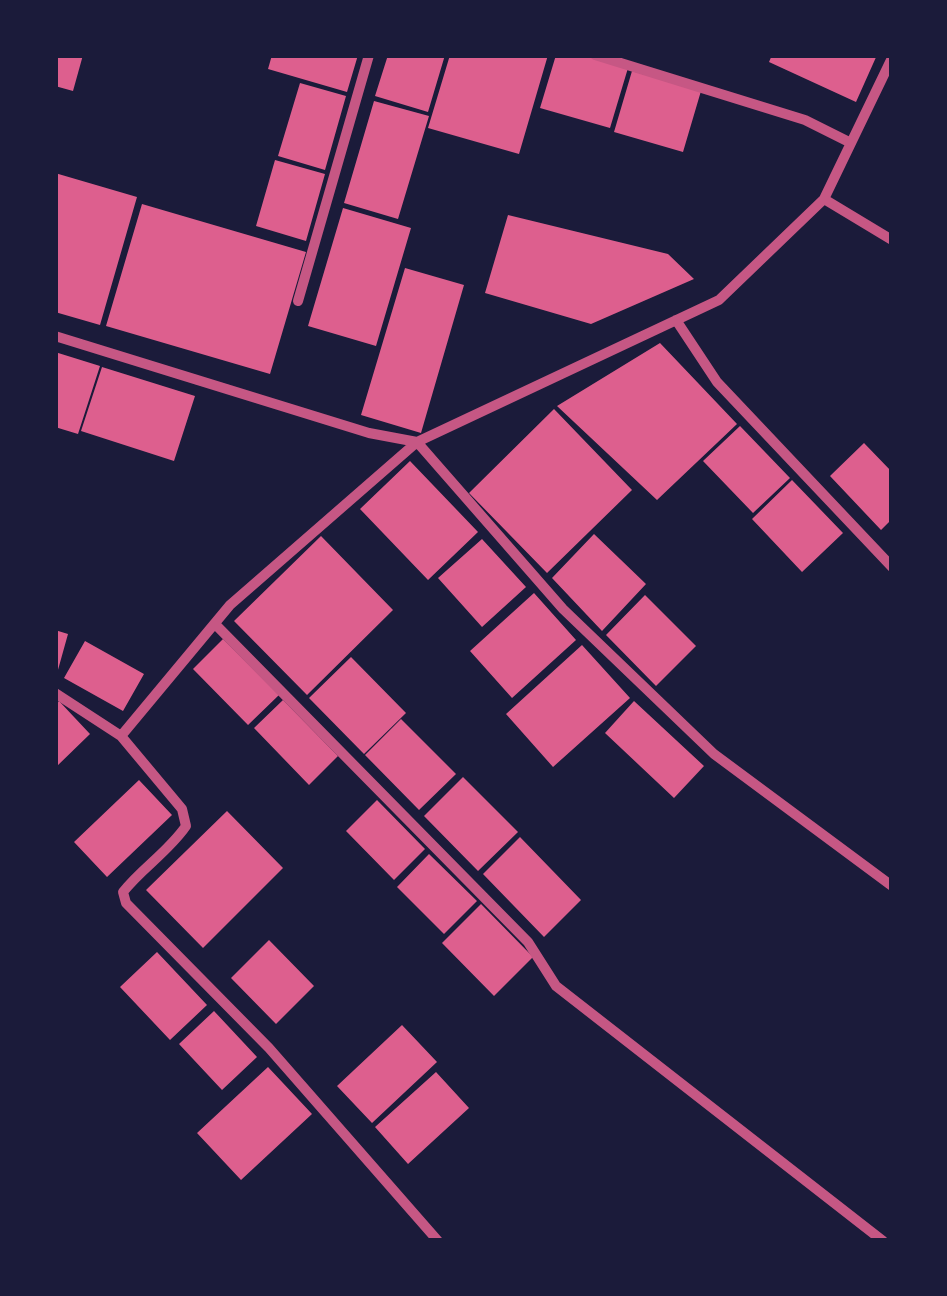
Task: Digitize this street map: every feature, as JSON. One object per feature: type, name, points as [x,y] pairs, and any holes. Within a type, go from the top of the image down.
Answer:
[{"type":"street","points":[[298,301],[369,55]]},
{"type":"street","points":[[595,55],[806,120],[851,143]]},
{"type":"street","points":[[122,736],[230,604],[418,442],[719,300],[824,200],[892,58]]},
{"type":"street","points":[[824,200],[892,240]]},
{"type":"street","points":[[676,320],[717,382],[892,567]]},
{"type":"street","points":[[55,336],[370,433],[418,442],[564,609],[714,754],[892,886]]},
{"type":"street","points":[[214,624],[528,942],[556,986],[882,1241]]},
{"type":"street","points":[[55,692],[122,736],[182,809],[186,826],[174,844],[132,881],[124,892],[126,903],[269,1048],[438,1241]]},
{"type":"building","points":[[55,55],[83,55],[73,91],[55,86]]},
{"type":"building","points":[[272,55],[358,55],[347,92],[268,69]]},
{"type":"building","points":[[388,55],[445,55],[428,112],[375,96]]},
{"type":"building","points":[[450,55],[548,55],[519,154],[428,128]]},
{"type":"building","points":[[556,55],[581,55],[628,68],[610,128],[540,108]]},
{"type":"building","points":[[772,55],[877,55],[856,102],[769,62]]},
{"type":"building","points":[[632,71],[701,91],[683,152],[614,132]]},
{"type":"building","points":[[300,83],[346,96],[325,170],[278,156]]},
{"type":"building","points":[[374,101],[429,116],[398,219],[344,203]]},
{"type":"building","points":[[275,160],[325,174],[306,241],[256,226]]},
{"type":"building","points":[[55,173],[137,197],[100,325],[55,312]]},
{"type":"building","points":[[142,204],[306,252],[270,374],[106,326]]},
{"type":"building","points":[[343,208],[411,228],[376,346],[308,326]]},
{"type":"building","points":[[508,215],[668,254],[694,279],[591,324],[485,293]]},
{"type":"building","points":[[405,268],[464,285],[421,433],[361,415]]},
{"type":"building","points":[[660,343],[737,424],[657,500],[557,406]]},
{"type":"building","points":[[55,352],[100,366],[78,434],[55,427]]},
{"type":"building","points":[[102,367],[195,396],[174,461],[81,431]]},
{"type":"building","points":[[554,409],[632,490],[547,573],[469,493]]},
{"type":"building","points":[[740,426],[790,478],[753,513],[703,461]]},
{"type":"building","points":[[864,443],[892,472],[892,519],[881,530],[830,476]]},
{"type":"building","points":[[410,461],[478,532],[428,580],[360,509]]},
{"type":"building","points":[[792,480],[843,533],[802,572],[752,519]]},
{"type":"building","points":[[594,534],[646,584],[602,631],[552,578]]},
{"type":"building","points":[[321,536],[393,610],[307,695],[234,621]]},
{"type":"building","points":[[482,539],[526,587],[482,627],[438,578]]},
{"type":"building","points":[[534,593],[576,640],[512,698],[470,651]]},
{"type":"building","points":[[645,595],[696,646],[656,686],[606,635]]},
{"type":"building","points":[[55,630],[68,634],[56,677],[55,676]]},
{"type":"building","points":[[223,639],[279,695],[248,725],[193,669]]},
{"type":"building","points":[[85,641],[144,674],[123,711],[64,678]]},
{"type":"building","points":[[582,645],[630,698],[553,767],[506,714]]},
{"type":"building","points":[[351,657],[406,713],[364,754],[309,698]]},
{"type":"building","points":[[283,700],[338,756],[309,785],[254,728]]},
{"type":"building","points":[[59,701],[90,734],[55,768],[55,706]]},
{"type":"building","points":[[634,701],[704,766],[674,798],[605,733]]},
{"type":"building","points":[[401,719],[456,774],[419,810],[365,755]]},
{"type":"building","points":[[463,777],[518,832],[478,871],[424,816]]},
{"type":"building","points":[[139,780],[172,815],[107,877],[74,842]]},
{"type":"building","points":[[377,800],[425,849],[394,880],[346,831]]},
{"type":"building","points":[[227,811],[283,868],[203,948],[146,890]]},
{"type":"building","points":[[520,837],[581,900],[544,937],[483,874]]},
{"type":"building","points":[[429,854],[477,901],[444,934],[397,887]]},
{"type":"building","points":[[481,904],[533,957],[494,996],[442,943]]},
{"type":"building","points":[[269,940],[314,986],[276,1024],[231,978]]},
{"type":"building","points":[[157,952],[207,1005],[170,1040],[120,987]]},
{"type":"building","points":[[214,1011],[257,1057],[222,1090],[179,1044]]},
{"type":"building","points":[[402,1025],[437,1062],[372,1123],[337,1086]]},
{"type":"building","points":[[268,1067],[312,1114],[241,1180],[197,1133]]},
{"type":"building","points":[[436,1072],[469,1108],[408,1164],[375,1127]]}]
